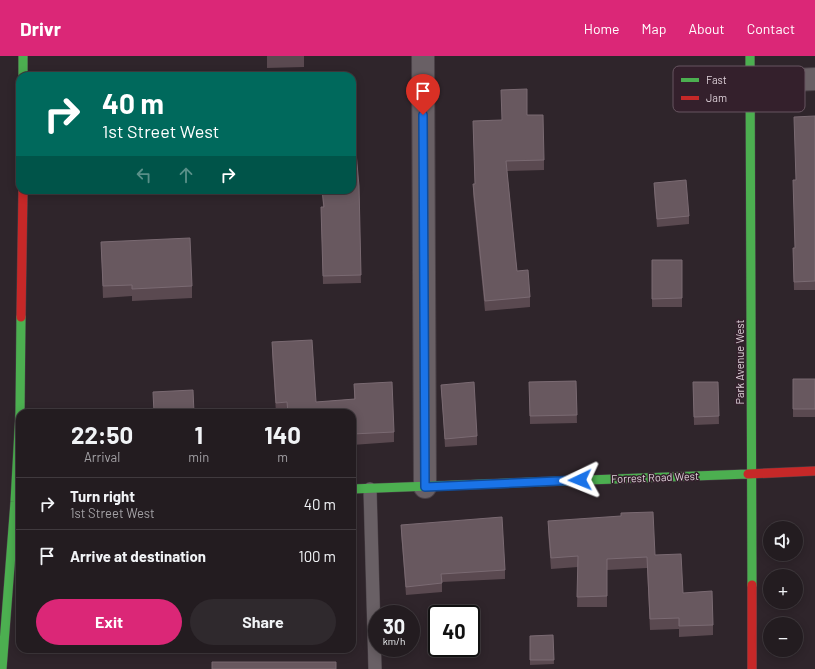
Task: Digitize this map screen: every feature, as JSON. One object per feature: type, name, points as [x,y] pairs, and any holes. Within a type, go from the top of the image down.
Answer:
[{"type":"street","points":[[22,56],[23,72]]},
{"type":"street","points":[[423,56],[425,487]]},
{"type":"street","points":[[805,79],[815,79]]},
{"type":"street","name":"Park Avenue West","points":[[750,112],[752,669]]},
{"type":"street","points":[[20,409],[23,194]]},
{"type":"street","name":"Forrest Road West","points":[[356,490],[815,471]]},
{"type":"street","points":[[2,669],[16,523]]},
{"type":"lane","points":[[370,489],[375,669]]},
{"type":"building","points":[[527,89],[527,115],[543,115],[544,160],[506,161],[517,271],[528,270],[530,297],[485,301],[473,184],[475,184],[473,121],[502,120],[501,90]]},
{"type":"building","points":[[815,116],[815,281],[794,282],[793,248],[795,248],[793,180],[796,180],[794,117]]},
{"type":"building","points":[[356,152],[359,186],[361,275],[323,276],[321,207],[324,207],[322,194],[356,194]]},
{"type":"building","points":[[686,180],[689,216],[657,219],[654,183]]},
{"type":"building","points":[[190,238],[192,286],[132,289],[132,285],[103,286],[101,242]]},
{"type":"building","points":[[652,260],[682,260],[682,298],[652,299]]},
{"type":"building","points":[[312,340],[316,402],[355,399],[354,384],[392,382],[394,432],[356,434],[356,409],[288,409],[287,402],[276,403],[272,342]]},
{"type":"building","points":[[793,379],[815,379],[815,409],[793,409]]},
{"type":"building","points":[[576,381],[577,415],[530,416],[529,382]]},
{"type":"building","points":[[474,382],[477,436],[445,439],[441,385]]},
{"type":"building","points":[[693,382],[718,382],[719,416],[694,417]]},
{"type":"building","points":[[193,390],[194,409],[154,409],[153,392]]},
{"type":"building","points":[[653,512],[655,555],[681,554],[683,593],[712,591],[713,625],[679,626],[679,618],[650,619],[647,557],[607,559],[607,596],[577,597],[578,556],[551,558],[548,521],[621,516],[621,513]]},
{"type":"building","points":[[502,517],[505,570],[441,574],[442,583],[406,587],[401,525]]},
{"type":"building","points":[[553,635],[554,660],[530,660],[530,636]]},
{"type":"building","points":[[212,662],[336,662],[336,669],[212,669]]},
{"type":"traffic: fast","points":[[23,56],[23,72]]},
{"type":"traffic: fast","points":[[750,56],[750,66]]},
{"type":"traffic: fast","points":[[750,112],[752,585]]},
{"type":"traffic: fast","points":[[20,409],[21,317]]},
{"type":"traffic: fast","points":[[356,489],[748,474]]},
{"type":"traffic: fast","points":[[2,669],[16,484]]},
{"type":"traffic: jam","points":[[21,317],[23,194]]},
{"type":"traffic: jam","points":[[748,474],[815,471]]},
{"type":"traffic: jam","points":[[752,585],[752,669]]},
{"type":"route","points":[[423,115],[425,487],[580,480]]}]
